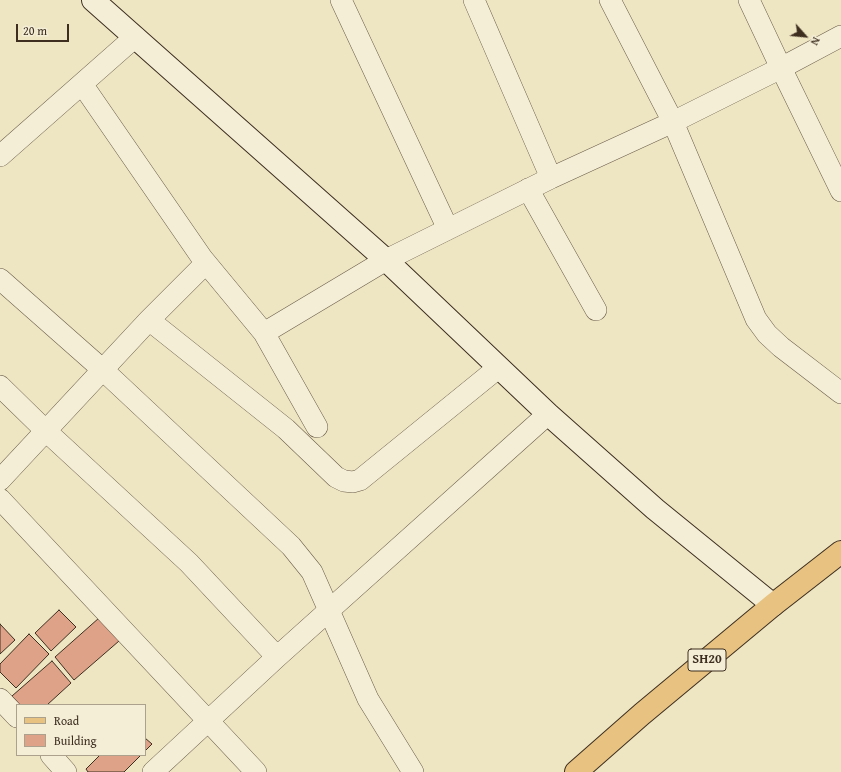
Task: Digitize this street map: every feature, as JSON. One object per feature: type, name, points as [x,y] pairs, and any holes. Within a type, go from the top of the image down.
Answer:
[{"type":"main road","points":[[93,0],[386,260],[548,414],[655,509],[773,605]]},
{"type":"main road","name":"SH20","points":[[576,772],[773,605],[841,552]]},
{"type":"street","points":[[341,0],[448,229]]},
{"type":"street","points":[[474,0],[551,178]]},
{"type":"street","points":[[610,0],[672,122],[756,319],[767,334],[781,347],[841,393]]},
{"type":"street","points":[[749,0],[841,191]]},
{"type":"street","points":[[264,333],[386,260],[528,189],[672,122],[781,68],[841,36]]},
{"type":"street","points":[[0,156],[135,37]]},
{"type":"street","points":[[82,84],[206,263],[264,333],[317,427]]},
{"type":"street","points":[[528,189],[596,310]]},
{"type":"street","points":[[0,480],[149,320],[206,263]]},
{"type":"street","points":[[0,279],[103,370],[291,546],[312,572],[368,700],[413,772]]},
{"type":"street","points":[[149,320],[286,429],[336,477],[344,481],[353,482],[360,480],[498,368]]},
{"type":"street","points":[[0,386],[46,431],[189,564],[277,657]]},
{"type":"street","points":[[153,772],[209,722],[277,657],[329,612],[548,414]]},
{"type":"street","points":[[0,499],[256,772]]},
{"type":"street","points":[[0,699],[16,716]]},
{"type":"street","points":[[52,756],[66,772]]},
{"type":"building","points":[[59,610],[76,627],[51,651],[35,633]]},
{"type":"building","points":[[99,618],[119,641],[74,680],[55,657]]},
{"type":"building","points":[[0,624],[15,640],[0,654]]},
{"type":"building","points":[[29,634],[49,654],[16,688],[0,672],[0,664]]},
{"type":"building","points":[[52,661],[71,683],[48,704],[19,704],[12,696]]},
{"type":"building","points":[[146,739],[152,744],[146,750]]},
{"type":"building","points":[[99,756],[140,756],[124,772],[88,772],[86,769]]}]
